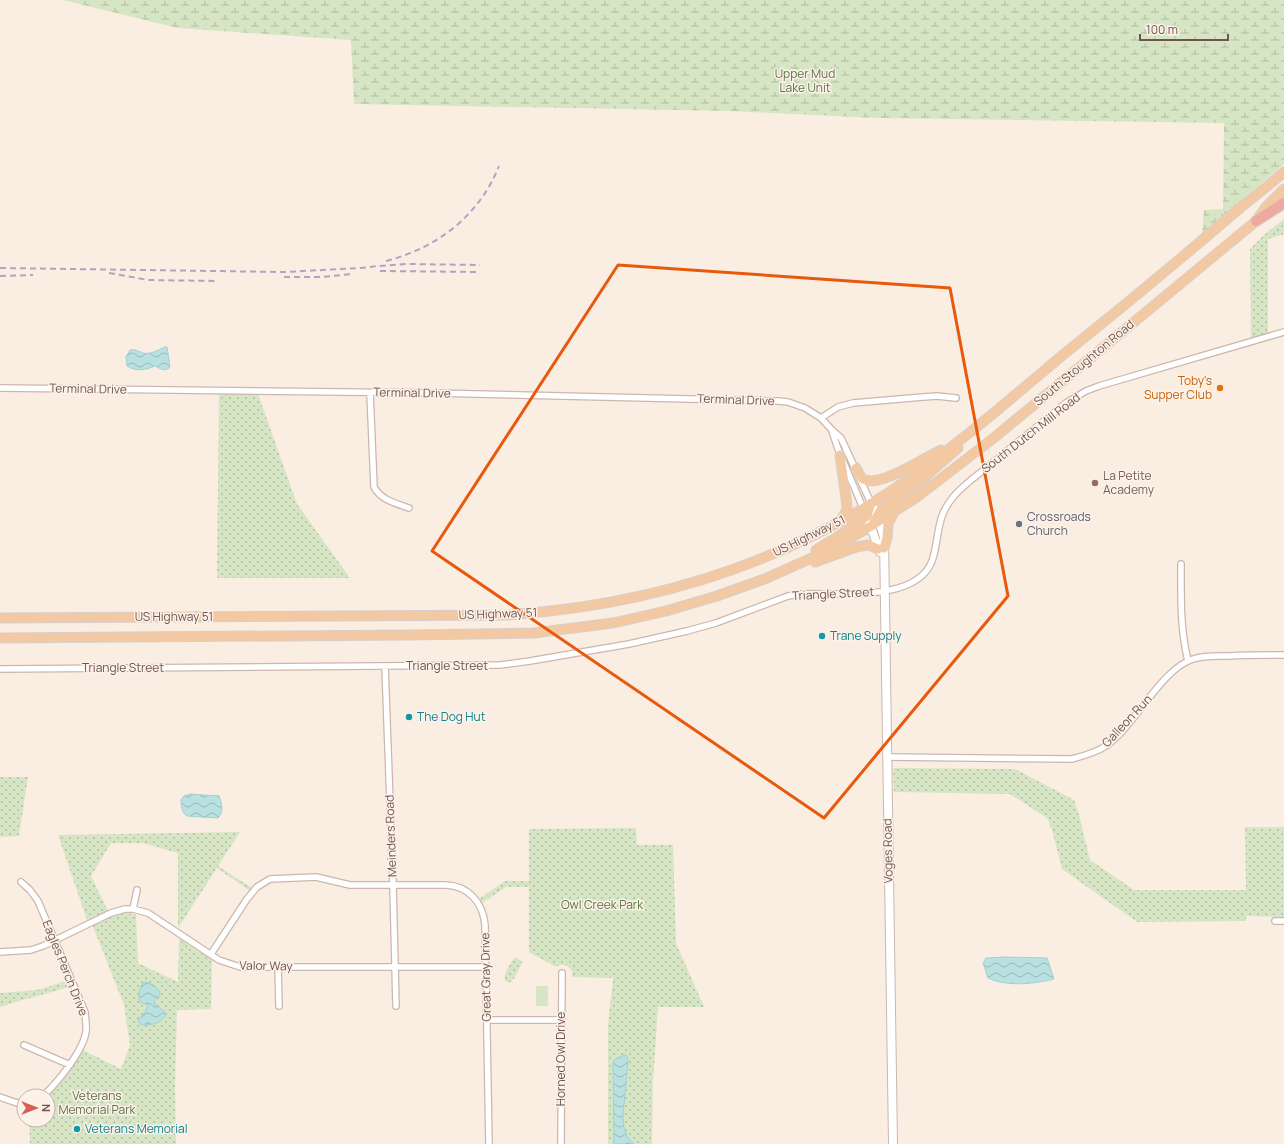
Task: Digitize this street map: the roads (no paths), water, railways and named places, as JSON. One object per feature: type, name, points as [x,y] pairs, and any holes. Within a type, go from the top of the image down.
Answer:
[{"type":"highway","points":[[1256,221],[1284,203]]},
{"type":"main road","name":"South Stoughton Road","points":[[955,443],[1176,263],[1284,172]]},
{"type":"main road","points":[[1256,221],[1266,207],[1284,189]]},
{"type":"main road","name":"South Stoughton Road","points":[[871,515],[894,512],[939,481],[1284,199]]},
{"type":"main road","points":[[871,515],[880,511],[944,461],[960,446],[964,436]]},
{"type":"main road","points":[[856,468],[862,478],[869,481],[882,479],[897,473],[955,443]]},
{"type":"main road","name":"US Highway 51","points":[[0,638],[534,633],[607,624],[666,611],[717,596],[792,567],[804,556],[871,515],[913,476],[955,443]]},
{"type":"main road","points":[[840,455],[847,506],[846,512],[840,521]]},
{"type":"main road","points":[[783,571],[802,567],[856,547],[868,545],[881,548],[887,538],[888,524],[894,512]]},
{"type":"main road","name":"US Highway 51","points":[[0,618],[489,615],[559,611],[638,597],[715,576],[783,550],[840,521],[871,515]]},
{"type":"street","name":"South Dutch Mill Road","points":[[884,591],[911,583],[926,572],[933,557],[941,518],[946,507],[954,496],[1066,403],[1086,391],[1099,386],[1284,332]]},
{"type":"street","name":"Terminal Drive","points":[[0,388],[768,400],[788,402],[795,404],[821,418],[841,438],[856,468],[871,515]]},
{"type":"street","points":[[370,393],[374,487],[378,495],[408,508]]},
{"type":"street","points":[[821,418],[838,407],[853,403],[923,396],[956,398]]},
{"type":"street","name":"Terminal Drive","points":[[832,430],[840,455],[871,515]]},
{"type":"street","name":"Voges Road","points":[[871,515],[884,558],[893,1144]]},
{"type":"street","points":[[1181,564],[1182,629],[1188,661]]},
{"type":"street","name":"Triangle Street","points":[[0,669],[478,666],[530,662],[630,644],[687,631],[716,623],[788,596],[799,594],[884,591]]},
{"type":"street","name":"Galleon Run","points":[[887,757],[1072,759],[1098,751],[1107,746],[1168,677],[1182,664],[1188,661],[1207,656],[1284,655]]},
{"type":"street","name":"Meinders Road","points":[[385,666],[396,1006]]},
{"type":"street","name":"Great Gray Drive","points":[[211,954],[247,899],[257,887],[275,877],[316,877],[350,885],[454,885],[471,894],[478,902],[483,913],[485,925],[489,1144]]},
{"type":"street","name":"Eagles Perch Drive","points":[[21,882],[30,890],[38,901],[84,1012],[86,1030],[85,1038],[70,1065],[51,1088]]},
{"type":"street","points":[[133,909],[137,890]]},
{"type":"street","name":"Valor Way","points":[[0,952],[31,950],[54,941],[111,913],[125,909],[133,909],[148,913],[219,960],[234,966],[485,967]]},
{"type":"street","points":[[1275,921],[1284,921]]},
{"type":"street","points":[[278,967],[279,1006]]},
{"type":"street","name":"Horned Owl Drive","points":[[561,1144],[562,973]]},
{"type":"street","points":[[486,1020],[562,1020]]},
{"type":"street","points":[[24,1045],[70,1065]]},
{"type":"street","points":[[0,1097],[16,1103]]},
{"type":"water","points":[[167,347],[170,367],[166,370],[162,370],[155,366],[148,369],[137,370],[127,366],[126,357],[130,350],[148,353]]},
{"type":"water","points":[[190,794],[219,796],[222,807],[220,816],[218,818],[187,816],[182,809],[181,800],[184,796]]},
{"type":"water","points":[[986,958],[1047,958],[1054,979],[1012,984],[995,981],[988,978],[983,963]]},
{"type":"water","points":[[146,982],[153,985],[160,991],[160,994],[154,1003],[164,1011],[166,1015],[154,1024],[143,1025],[140,1024],[138,1020],[145,1012],[148,1005],[140,1002],[139,997],[142,984]]},
{"type":"water","points":[[625,1055],[627,1056],[628,1062],[623,1115],[624,1128],[628,1138],[634,1144],[614,1144],[613,1063],[614,1060]]},
{"type":"railway","points":[[386,261],[422,248],[454,227],[468,215],[480,200],[499,166]]},
{"type":"railway","points":[[0,268],[284,272],[407,264],[480,265]]},
{"type":"railway","points":[[380,271],[480,272]]},
{"type":"railway","points":[[109,273],[148,280],[218,281]]},
{"type":"railway","points":[[284,277],[322,277],[352,274]]},
{"type":"railway","points":[[0,276],[33,275]]},
{"type":"place","name":"Toby's Supper Club","points":[[1220,388]]},
{"type":"place","name":"La Petite Academy","points":[[1095,483]]},
{"type":"place","name":"Crossroads Church","points":[[1019,524]]},
{"type":"place","name":"Trane Supply","points":[[822,636]]},
{"type":"place","name":"The Dog Hut","points":[[409,717]]},
{"type":"place","name":"Veterans Memorial","points":[[77,1129]]},
{"type":"park label","name":"Upper Mud Lake Unit","points":[[805,81]]},
{"type":"park label","name":"Owl Creek Park","points":[[602,905]]},
{"type":"park label","name":"Veterans Memorial Park","points":[[97,1103]]}]
